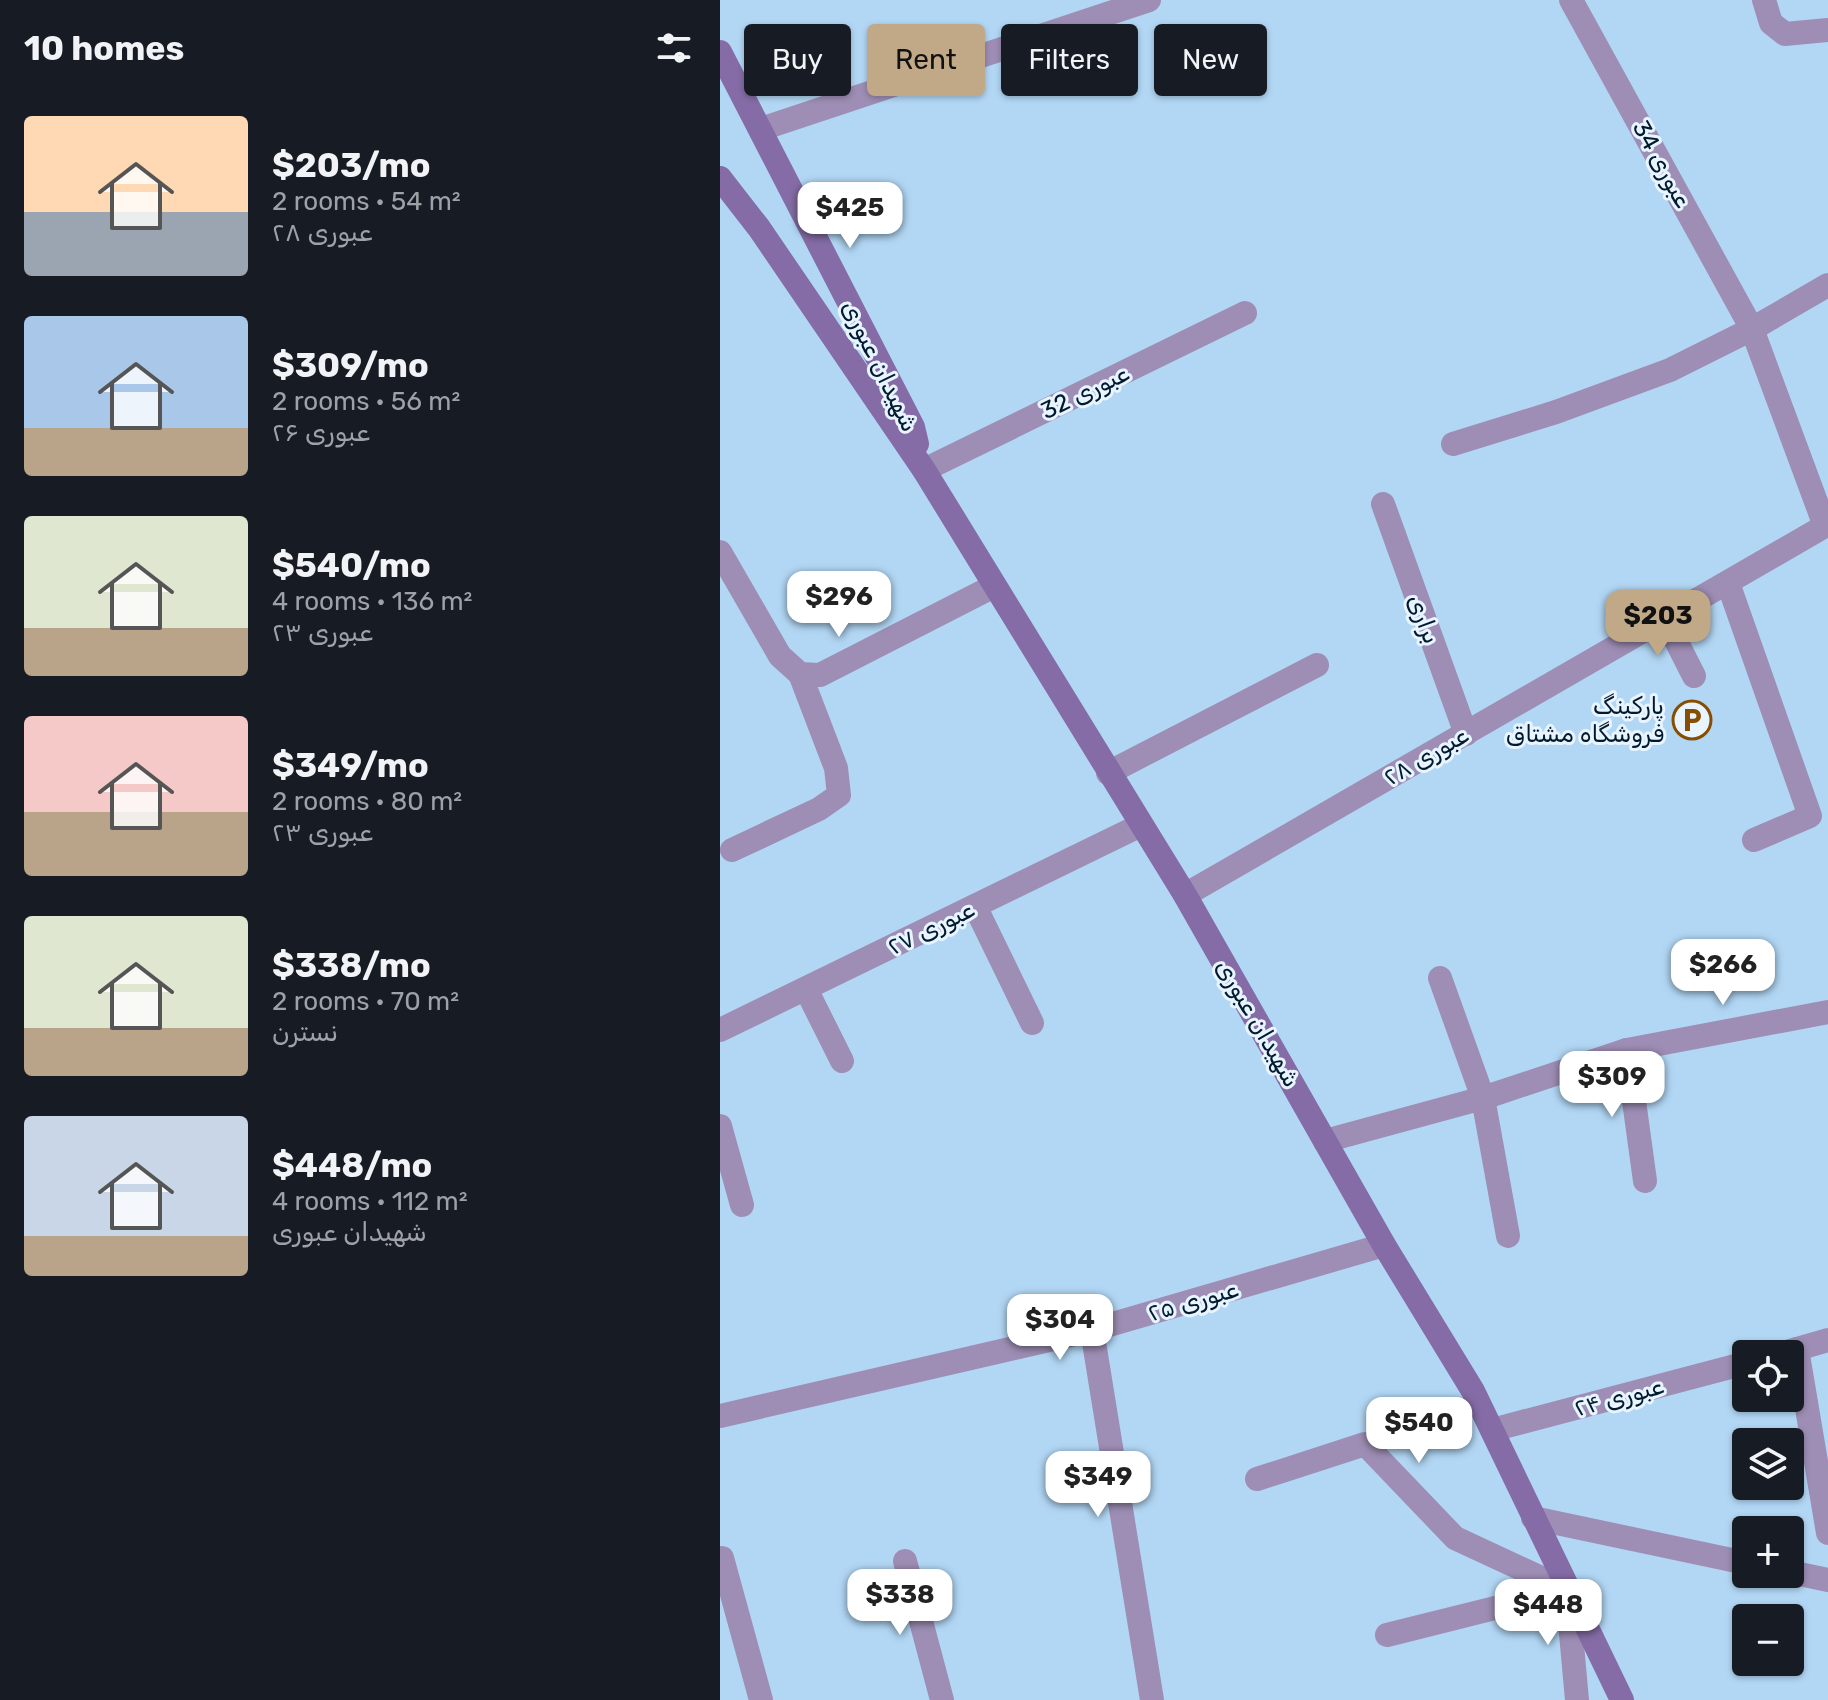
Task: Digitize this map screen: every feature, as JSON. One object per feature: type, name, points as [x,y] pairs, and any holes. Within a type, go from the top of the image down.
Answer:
[{"type":"main road","name":"شهیدان عبوری","points":[[720,52],[913,427],[924,470]]},
{"type":"main road","name":"شهیدان عبوری","points":[[720,178],[759,228],[924,470],[1185,895],[1384,1245],[1473,1391],[1622,1700]]},
{"type":"street","points":[[761,129],[1149,0]]},
{"type":"street","name":"عبوری 34","points":[[1571,0],[1752,329]]},
{"type":"street","points":[[1764,0],[1771,23],[1785,34],[1828,30]]},
{"type":"street","points":[[1453,444],[1556,412],[1670,370],[1752,329],[1828,285]]},
{"type":"street","name":"عبوری 32","points":[[924,470],[1245,313]]},
{"type":"street","name":"عبوری ۲۸","points":[[1185,895],[1827,528],[1752,329]]},
{"type":"street","name":"براری","points":[[1383,504],[1466,734]]},
{"type":"street","points":[[720,552],[780,656],[800,674],[836,768],[839,795],[819,809],[732,850]]},
{"type":"street","points":[[1728,583],[1810,816],[1754,840]]},
{"type":"street","points":[[800,674],[820,675],[994,586]]},
{"type":"street","points":[[1665,619],[1694,676]]},
{"type":"street","points":[[1108,773],[1317,665]]},
{"type":"street","name":"عبوری ۲۷","points":[[720,1030],[1141,825]]},
{"type":"street","points":[[975,906],[1032,1023]]},
{"type":"street","points":[[1440,978],[1483,1098],[1508,1236]]},
{"type":"street","points":[[806,989],[842,1061]]},
{"type":"street","points":[[1325,1141],[1483,1098],[1627,1050],[1828,1012]]},
{"type":"street","points":[[1627,1050],[1645,1181]]},
{"type":"street","points":[[720,1126],[742,1205]]},
{"type":"street","name":"عبوری ۲۵","points":[[720,1416],[1092,1330],[1384,1245]]},
{"type":"street","points":[[1092,1330],[1152,1700]]},
{"type":"street","points":[[1804,1347],[1828,1340]]},
{"type":"street","name":"عبوری ۲۴","points":[[1492,1430],[1732,1367]]},
{"type":"street","points":[[1801,1412],[1828,1533]]},
{"type":"street","points":[[1257,1479],[1365,1444],[1455,1538],[1567,1590]]},
{"type":"street","points":[[1533,1518],[1732,1560]]},
{"type":"street","points":[[722,1558],[761,1700]]},
{"type":"street","points":[[905,1561],[942,1700]]},
{"type":"street","points":[[1804,1575],[1828,1580]]},
{"type":"street","points":[[1387,1635],[1567,1590]]},
{"type":"street","name":"شهیدان عبوری","points":[[1567,1590],[1577,1700]]},
{"type":"place","name":"پارکینگ فروشگاه مشتاق","points":[[1692,720]]}]
